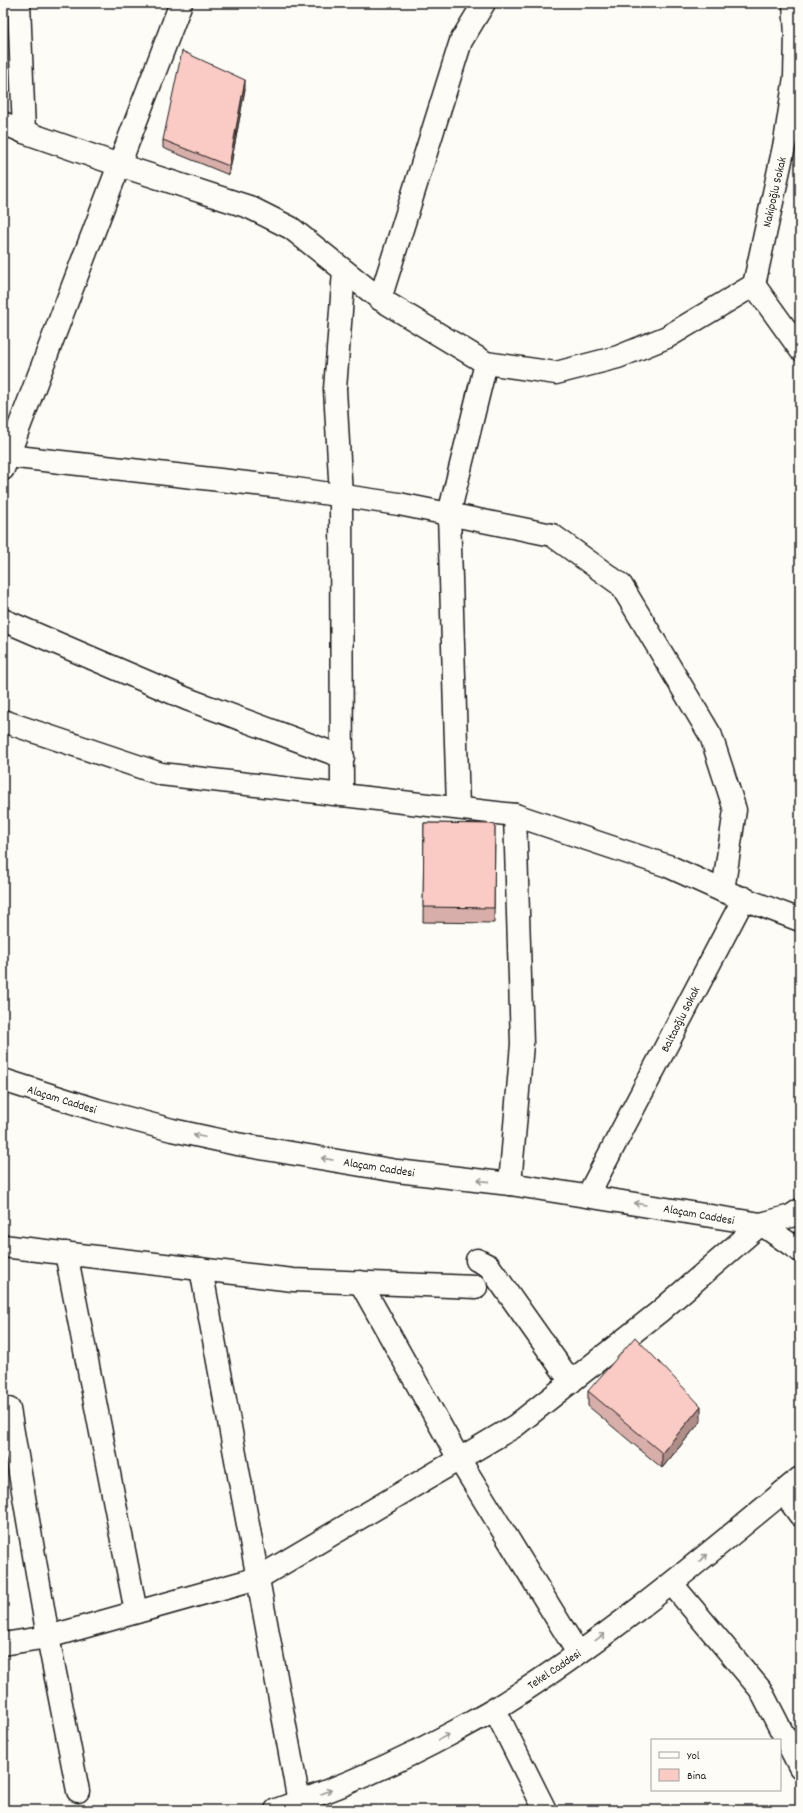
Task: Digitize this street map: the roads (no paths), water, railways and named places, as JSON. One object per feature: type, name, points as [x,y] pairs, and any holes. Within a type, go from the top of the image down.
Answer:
[{"type":"street","points":[[19,3],[24,132]]},
{"type":"street","points":[[181,3],[7,450],[399,504],[552,535],[621,585],[711,736],[735,810],[723,891]]},
{"type":"street","points":[[380,299],[461,42],[484,3]]},
{"type":"street","name":"Nakipoğlu Sokak","points":[[754,285],[785,142],[795,77],[796,35],[794,3]]},
{"type":"street","points":[[3,123],[24,132],[119,165],[249,207],[291,228],[380,299],[486,363],[556,373],[618,357],[668,337],[754,285],[800,349]]},
{"type":"street","points":[[342,795],[343,757],[340,496],[335,389],[344,271]]},
{"type":"street","points":[[458,808],[449,514],[486,363]]},
{"type":"street","points":[[3,620],[187,699],[343,757]]},
{"type":"street","points":[[3,721],[161,774],[515,815],[668,866],[723,891],[800,920]]},
{"type":"street","points":[[510,1184],[522,1044],[515,815]]},
{"type":"street","name":"Baltaoğlu Sokak","points":[[588,1195],[744,898]]},
{"type":"street","name":"Alaçam Caddesi","points":[[3,1080],[96,1110],[172,1130],[237,1144],[397,1171],[588,1195],[761,1224]]},
{"type":"street","points":[[3,1644],[48,1637],[258,1578],[515,1426],[659,1312],[761,1224],[791,1216],[800,1210]]},
{"type":"street","points":[[761,1224],[800,1251]]},
{"type":"street","points":[[3,1246],[293,1280],[476,1286]]},
{"type":"street","points":[[66,1253],[136,1612]]},
{"type":"street","points":[[477,1260],[489,1266],[571,1382]]},
{"type":"street","points":[[201,1269],[299,1802]]},
{"type":"street","points":[[360,1282],[459,1459],[578,1653]]},
{"type":"street","points":[[3,1409],[9,1409],[48,1637],[78,1791]]},
{"type":"street","name":"Tekel Caddesi","points":[[276,1810],[357,1780],[429,1745],[495,1710],[578,1653],[672,1584],[800,1478]]},
{"type":"street","points":[[783,1492],[800,1515]]},
{"type":"street","points":[[672,1584],[760,1689],[800,1767]]},
{"type":"street","points":[[495,1710],[545,1810]]}]
